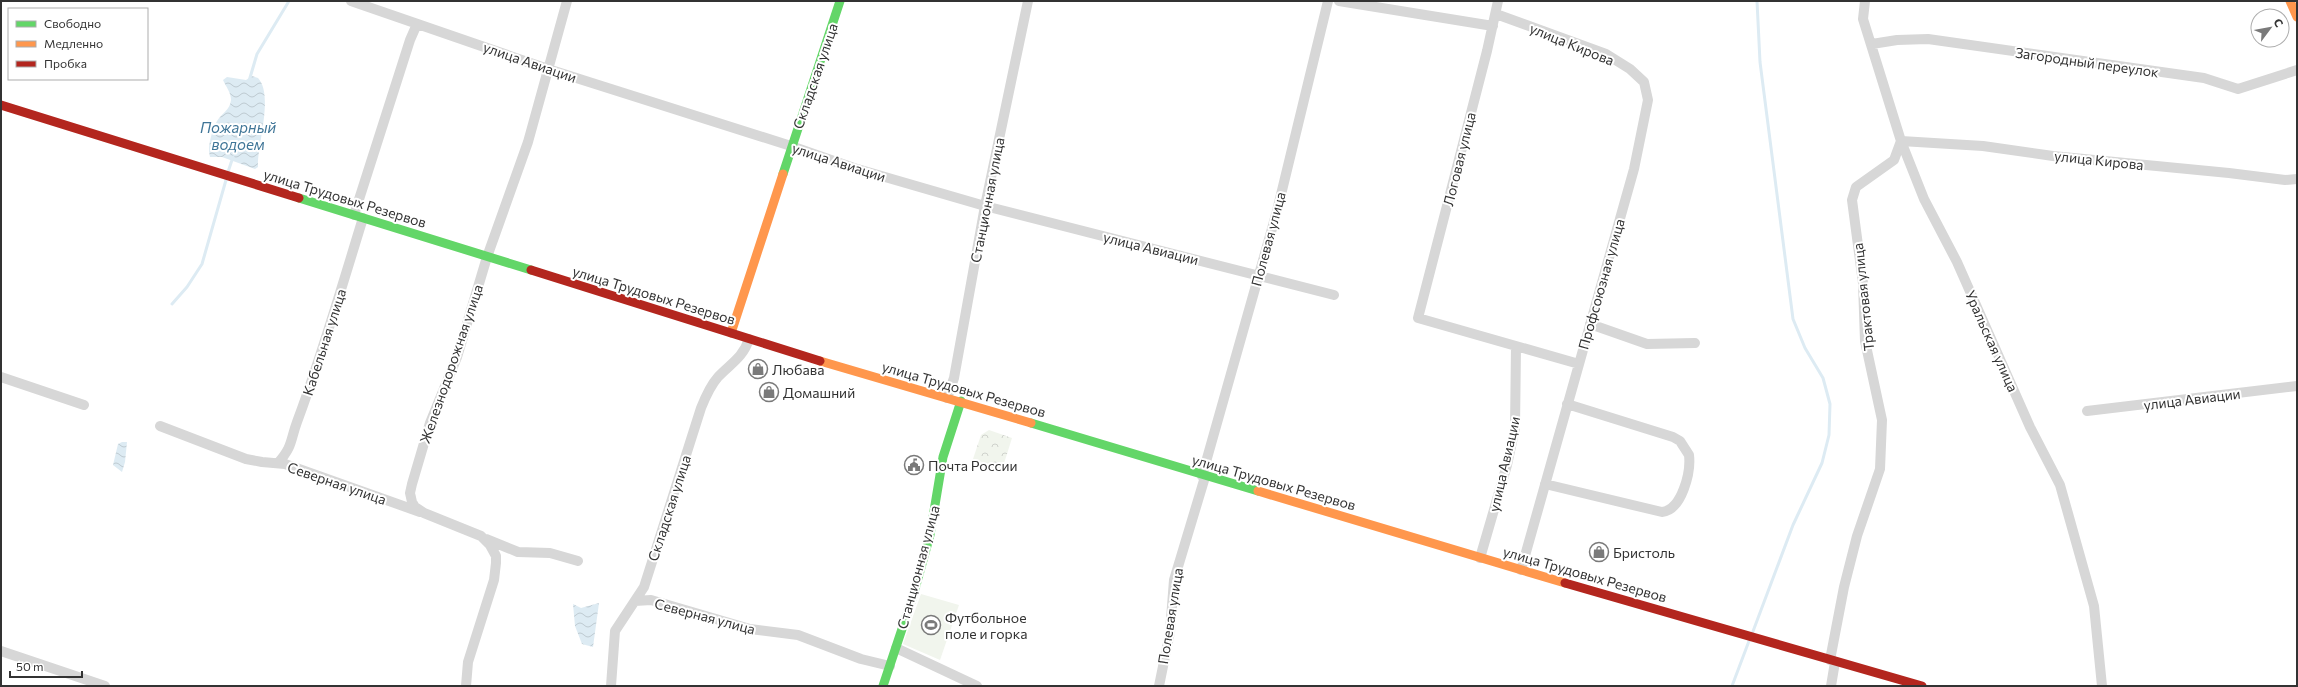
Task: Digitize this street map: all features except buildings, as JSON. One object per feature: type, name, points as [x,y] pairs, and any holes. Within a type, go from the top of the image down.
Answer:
[{"type":"main road","name":"Складская улица","points":[[731,334],[840,1]]},
{"type":"main road","points":[[2290,1],[2297,17]]},
{"type":"main road","name":"улица Трудовых Резервов","points":[[1,105],[731,334],[961,401],[1204,476],[1480,558],[1922,686]]},
{"type":"main road","name":"Станционная улица","points":[[884,686],[930,536],[943,457],[961,401]]},
{"type":"street","name":"улица Авиации","points":[[351,1],[548,69],[792,146],[854,168],[985,206],[1334,295]]},
{"type":"street","name":"Железнодорожная улица","points":[[466,686],[468,662],[494,580],[496,556],[490,545],[481,536],[424,513],[415,507],[410,497],[412,484],[430,423],[456,357],[488,257],[528,142],[567,1]]},
{"type":"street","name":"Станционная улица","points":[[947,398],[954,378],[985,206],[1028,1]]},
{"type":"street","name":"Полевая улица","points":[[1159,686],[1170,632],[1174,580],[1277,211],[1328,1]]},
{"type":"street","points":[[1340,1],[1493,26]]},
{"type":"street","name":"Логовая улица","points":[[1498,1],[1493,26],[1418,318],[1516,346]]},
{"type":"street","name":"Уральская улица","points":[[1865,1],[1863,14],[1901,140],[1924,199],[1957,262],[2030,427],[2060,485],[2094,606],[2102,686]]},
{"type":"street","name":"улица Кирова","points":[[1496,14],[1606,54],[1630,69],[1644,82]]},
{"type":"street","name":"Кабельная улица","points":[[278,463],[292,445],[296,423],[312,382],[410,40],[417,24]]},
{"type":"street","name":"Загородный переулок","points":[[1872,44],[1897,40],[1928,39],[2204,78],[2233,89],[2297,70]]},
{"type":"street","name":"Профсоюзная улица","points":[[1521,570],[1637,154],[1647,105],[1647,89],[1644,82]]},
{"type":"street","name":"улица Кирова","points":[[1901,140],[1983,146],[2053,156],[2229,173],[2285,180],[2297,179]]},
{"type":"street","name":"Трактовая улица","points":[[1831,686],[1832,661],[1844,587],[1857,536],[1880,469],[1882,420],[1865,341],[1863,283],[1852,200],[1856,186],[1894,160],[1901,140]]},
{"type":"street","points":[[1590,324],[1648,344],[1695,343]]},
{"type":"street","name":"Складская улица","points":[[611,686],[615,631],[644,587],[663,521],[703,404],[716,380],[736,363],[744,353],[749,339]]},
{"type":"street","name":"улица Авиации","points":[[1480,558],[1507,465],[1515,428],[1517,409],[1516,346]]},
{"type":"street","points":[[1516,346],[1578,364]]},
{"type":"street","points":[[1,377],[84,405]]},
{"type":"street","name":"улица Авиации","points":[[2087,411],[2297,386]]},
{"type":"street","points":[[1545,484],[1662,512],[1672,509],[1678,505],[1685,484],[1689,455],[1680,441],[1673,437],[1567,404]]},
{"type":"street","name":"Северная улица","points":[[160,426],[246,459],[278,463],[424,513]]},
{"type":"street","points":[[481,536],[518,552],[550,553],[578,561]]},
{"type":"street","name":"Северная улица","points":[[635,601],[651,600],[750,630],[798,635],[861,659],[890,666]]},
{"type":"street","points":[[896,648],[977,686]]},
{"type":"street","points":[[1,651],[105,686]]},
{"type":"green space","points":[[989,430],[1012,438],[1001,473],[972,462],[981,435]]},
{"type":"green space","name":"Футбольное поле и горка","points":[[921,594],[959,605],[940,660],[903,644]]},
{"type":"water","name":"Пожарный водоем","points":[[252,76],[258,78],[263,86],[265,96],[264,121],[258,167],[255,169],[222,157],[210,157],[209,153],[210,139],[215,125],[226,111],[231,100],[223,80],[227,77],[246,80]]},
{"type":"water","points":[[127,442],[125,462],[122,472],[113,465],[118,444]]},
{"type":"water","points":[[599,603],[593,647],[582,644],[575,626],[573,604],[581,608]]},
{"type":"waterway","points":[[249,81],[257,54],[289,1]]},
{"type":"waterway","points":[[1752,634],[1793,525],[1822,463],[1829,435],[1830,404],[1823,378],[1805,348],[1793,319],[1760,62],[1757,1]]},
{"type":"waterway","points":[[228,172],[233,157]]},
{"type":"waterway","points":[[172,304],[187,287],[202,264],[226,180]]},
{"type":"waterway","points":[[1732,686],[1749,641]]},
{"type":"traffic: fast","points":[[783,174],[840,1]]},
{"type":"traffic: fast","points":[[299,198],[531,270]]},
{"type":"traffic: fast","points":[[883,686],[913,596],[930,535],[943,457],[961,401]]},
{"type":"traffic: fast","points":[[1031,423],[1258,491]]},
{"type":"traffic: slow","points":[[2290,1],[2297,17]]},
{"type":"traffic: slow","points":[[731,333],[783,174]]},
{"type":"traffic: slow","points":[[820,361],[1031,423]]},
{"type":"traffic: slow","points":[[1258,491],[1565,583]]},
{"type":"traffic: jam","points":[[1,105],[299,198]]},
{"type":"traffic: jam","points":[[531,270],[820,361]]},
{"type":"traffic: jam","points":[[1565,583],[1922,686]]},
{"type":"place","name":"Любава","points":[[758,369]]},
{"type":"place","name":"Домашний","points":[[769,392]]},
{"type":"place","name":"Почта России","points":[[914,465]]},
{"type":"place","name":"Бристоль","points":[[1599,552]]},
{"type":"place","name":"Футбольное поле и горка","points":[[931,625]]}]
